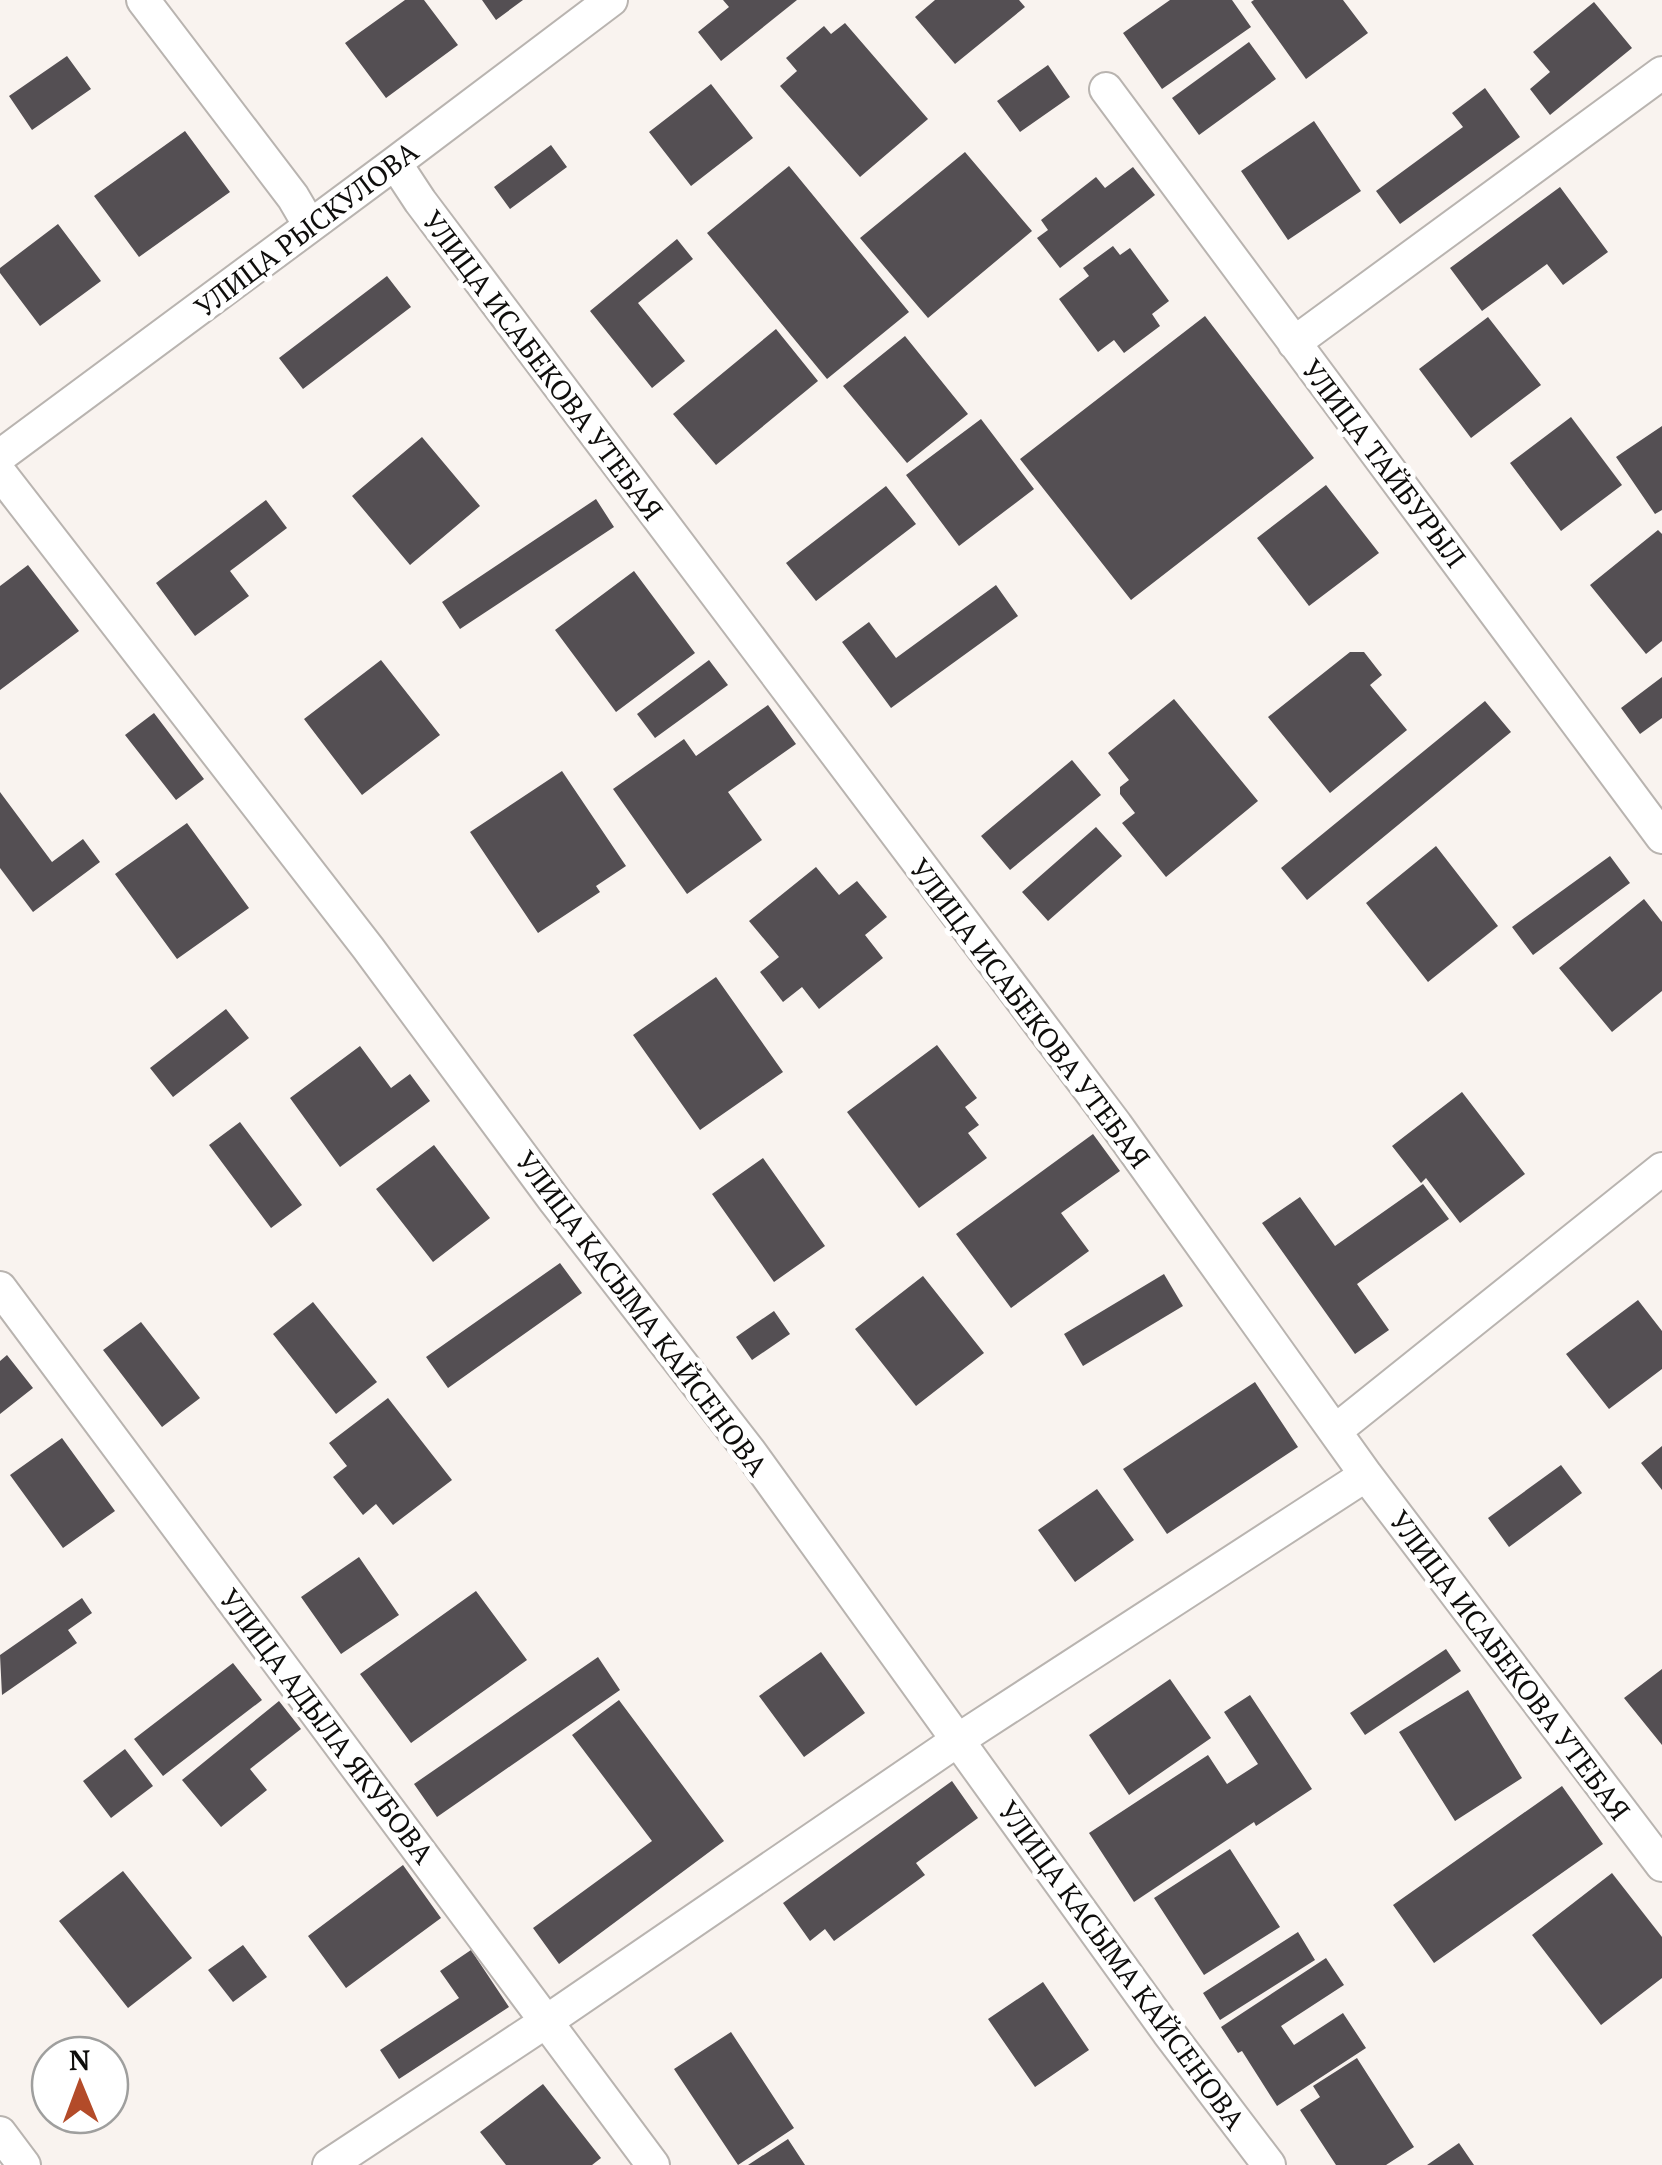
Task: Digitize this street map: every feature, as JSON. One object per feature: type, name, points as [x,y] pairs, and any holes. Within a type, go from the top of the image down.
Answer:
[{"type":"street","points":[[143,0],[293,197],[310,226]]},
{"type":"street","name":"УЛИЦА РЫСКУЛОВА","points":[[0,456],[611,0]]},
{"type":"street","points":[[1294,343],[1662,73]]},
{"type":"street","name":"УЛИЦА ТАЙБУРЫЛ","points":[[1106,88],[1662,837]]},
{"type":"street","name":"УЛИЦА ИСАБЕКОВА УТЕБАЯ","points":[[396,163],[1116,1125],[1366,1475],[1662,1864]]},
{"type":"street","name":"УЛИЦА КАСЫМА КАЙСЕНОВА","points":[[0,473],[368,948],[555,1201],[750,1452],[1168,2032],[1269,2165]]},
{"type":"street","points":[[1334,1431],[1662,1169]]},
{"type":"street","name":"УЛИЦА АДЫЛА ЯКУБОВА","points":[[0,1288],[653,2165]]},
{"type":"street","points":[[328,2165],[547,2021],[958,1740],[1366,1475]]},
{"type":"street","points":[[0,2133],[24,2165]]},
{"type":"building","points":[[405,0],[424,0],[458,45],[386,98],[345,43]]},
{"type":"building","points":[[482,0],[523,0],[496,20]]},
{"type":"building","points":[[723,0],[797,0],[721,61],[698,32],[729,7]]},
{"type":"building","points":[[935,0],[1019,0],[1025,7],[955,64],[915,17]]},
{"type":"building","points":[[1170,0],[1232,0],[1251,27],[1162,89],[1123,33]]},
{"type":"building","points":[[1343,0],[1368,33],[1306,79],[1251,2]]},
{"type":"building","points":[[1594,2],[1632,48],[1550,115],[1530,89],[1550,72],[1533,52]]},
{"type":"building","points":[[845,23],[928,119],[860,177],[780,86],[797,71],[786,58],[824,26],[831,34]]},
{"type":"building","points":[[1249,42],[1276,79],[1199,135],[1172,98]]},
{"type":"building","points":[[67,56],[91,89],[32,130],[9,96]]},
{"type":"building","points":[[1048,65],[1070,97],[1020,132],[997,101]]},
{"type":"building","points":[[711,84],[753,138],[691,186],[649,132]]},
{"type":"building","points":[[1485,88],[1520,137],[1400,224],[1376,191],[1463,127],[1452,113]]},
{"type":"building","points":[[1314,121],[1361,191],[1288,240],[1241,171]]},
{"type":"building","points":[[185,131],[230,192],[139,257],[94,196]]},
{"type":"building","points":[[551,145],[567,167],[510,209],[494,187]]},
{"type":"building","points":[[965,152],[1032,231],[928,318],[860,238]]},
{"type":"building","points":[[789,166],[909,312],[827,379],[707,233]]},
{"type":"building","points":[[1133,167],[1155,195],[1060,268],[1037,238],[1048,230],[1041,220],[1096,177],[1105,188]]},
{"type":"building","points":[[1560,187],[1608,252],[1563,285],[1547,264],[1482,311],[1450,268]]},
{"type":"building","points":[[58,224],[101,281],[40,326],[0,268]]},
{"type":"building","points":[[677,239],[693,259],[638,303],[685,361],[652,388],[590,311]]},
{"type":"building","points":[[1113,246],[1120,255],[1130,248],[1169,301],[1152,314],[1160,326],[1124,353],[1114,340],[1098,352],[1059,299],[1089,276],[1083,268]]},
{"type":"building","points":[[387,276],[411,307],[303,389],[279,358]]},
{"type":"building","points":[[1205,316],[1314,458],[1131,600],[1020,459]]},
{"type":"building","points":[[1488,317],[1541,385],[1471,438],[1419,369]]},
{"type":"building","points":[[776,329],[818,381],[716,465],[673,414]]},
{"type":"building","points":[[905,336],[968,414],[907,463],[843,386]]},
{"type":"building","points":[[1571,417],[1622,485],[1561,531],[1510,463]]},
{"type":"building","points":[[981,419],[1034,489],[959,546],[906,475]]},
{"type":"building","points":[[1662,426],[1662,510],[1655,514],[1616,457]]},
{"type":"building","points":[[422,437],[480,506],[410,565],[352,496]]},
{"type":"building","points":[[1326,485],[1379,553],[1309,606],[1257,538]]},
{"type":"building","points":[[886,486],[916,524],[816,601],[786,563]]},
{"type":"building","points":[[596,499],[614,527],[460,629],[442,602]]},
{"type":"building","points":[[266,500],[287,528],[230,571],[249,596],[195,636],[156,583]]},
{"type":"building","points":[[1658,530],[1662,534],[1662,641],[1646,654],[1590,585]]},
{"type":"building","points":[[28,565],[79,631],[0,690],[0,586]]},
{"type":"building","points":[[634,571],[695,653],[616,712],[555,630]]},
{"type":"building","points":[[996,585],[1018,616],[891,708],[842,642],[869,622],[896,658]]},
{"type":"building","points":[[1350,652],[1364,652],[1382,675],[1370,685],[1407,730],[1330,793],[1268,717]]},
{"type":"building","points":[[381,660],[440,735],[362,795],[304,719]]},
{"type":"building","points":[[709,660],[728,685],[655,738],[637,714]]},
{"type":"building","points":[[1662,677],[1662,718],[1640,734],[1621,708]]},
{"type":"building","points":[[1174,699],[1258,801],[1166,877],[1122,823],[1135,813],[1120,794],[1120,787],[1129,780],[1108,753]]},
{"type":"building","points":[[1485,701],[1511,732],[1307,900],[1281,868]]},
{"type":"building","points":[[768,705],[796,744],[728,792],[762,840],[687,894],[613,789],[684,739],[696,756]]},
{"type":"building","points":[[154,713],[204,779],[176,800],[125,735]]},
{"type":"building","points":[[1072,760],[1101,795],[1010,870],[981,836]]},
{"type":"building","points":[[562,771],[626,866],[596,886],[600,892],[538,933],[470,832]]},
{"type":"building","points":[[0,792],[52,862],[83,839],[100,862],[33,912],[0,868]]},
{"type":"building","points":[[187,823],[249,908],[177,959],[115,874]]},
{"type":"building","points":[[1096,827],[1122,856],[1048,921],[1022,892]]},
{"type":"building","points":[[1436,846],[1498,926],[1428,982],[1366,903]]},
{"type":"building","points":[[1610,856],[1630,883],[1533,955],[1512,927]]},
{"type":"building","points":[[816,867],[839,895],[857,881],[887,917],[865,935],[883,958],[819,1009],[802,987],[783,1002],[760,972],[779,957],[749,921]]},
{"type":"building","points":[[1644,899],[1662,922],[1662,991],[1612,1032],[1559,968]]},
{"type":"building","points":[[716,977],[783,1072],[700,1130],[633,1035]]},
{"type":"building","points":[[226,1009],[249,1038],[173,1097],[150,1068]]},
{"type":"building","points":[[937,1045],[977,1098],[965,1107],[979,1125],[968,1133],[987,1158],[919,1208],[847,1112]]},
{"type":"building","points":[[360,1046],[391,1088],[410,1074],[430,1101],[340,1167],[290,1098]]},
{"type":"building","points":[[1462,1092],[1525,1174],[1460,1223],[1426,1178],[1421,1183],[1392,1146]]},
{"type":"building","points":[[240,1122],[302,1205],[271,1228],[209,1145]]},
{"type":"building","points":[[1093,1134],[1120,1171],[1061,1213],[1089,1251],[1011,1308],[956,1234]]},
{"type":"building","points":[[434,1145],[490,1218],[433,1262],[376,1189]]},
{"type":"building","points":[[763,1158],[825,1246],[774,1282],[712,1194]]},
{"type":"building","points":[[1423,1184],[1449,1219],[1357,1284],[1389,1330],[1355,1354],[1262,1223],[1300,1197],[1335,1246]]},
{"type":"building","points":[[560,1263],[582,1293],[448,1388],[426,1357]]},
{"type":"building","points":[[1164,1274],[1183,1306],[1083,1366],[1064,1334]]},
{"type":"building","points":[[923,1276],[984,1353],[916,1406],[855,1329]]},
{"type":"building","points":[[1638,1300],[1662,1331],[1662,1369],[1609,1409],[1566,1354]]},
{"type":"building","points":[[313,1302],[377,1382],[336,1414],[273,1334]]},
{"type":"building","points":[[774,1311],[790,1334],[752,1360],[736,1337]]},
{"type":"building","points":[[141,1322],[200,1398],[162,1427],[103,1350]]},
{"type":"building","points":[[7,1355],[33,1388],[0,1414],[0,1361]]},
{"type":"building","points":[[1255,1382],[1298,1447],[1167,1534],[1123,1469]]},
{"type":"building","points":[[388,1398],[452,1480],[393,1525],[376,1504],[363,1515],[333,1477],[347,1466],[329,1443]]},
{"type":"building","points":[[62,1438],[115,1511],[63,1548],[10,1475]]},
{"type":"building","points":[[1662,1446],[1662,1490],[1641,1463]]},
{"type":"building","points":[[1561,1465],[1582,1493],[1509,1547],[1488,1518]]},
{"type":"building","points":[[1097,1489],[1134,1540],[1075,1582],[1038,1530]]},
{"type":"building","points":[[359,1557],[399,1615],[341,1654],[301,1597]]},
{"type":"building","points":[[476,1591],[527,1660],[411,1743],[360,1674]]},
{"type":"building","points":[[82,1598],[92,1613],[68,1630],[77,1643],[2,1695],[0,1655]]},
{"type":"building","points":[[1446,1649],[1461,1671],[1365,1735],[1350,1713]]},
{"type":"building","points":[[821,1652],[865,1713],[804,1757],[759,1696]]},
{"type":"building","points":[[598,1657],[620,1690],[437,1817],[414,1784]]},
{"type":"building","points":[[233,1663],[262,1700],[163,1776],[134,1739]]},
{"type":"building","points":[[1662,1669],[1662,1745],[1624,1698]]},
{"type":"building","points":[[1170,1679],[1211,1738],[1129,1795],[1089,1735]]},
{"type":"building","points":[[1468,1690],[1522,1778],[1455,1821],[1399,1732]]},
{"type":"building","points":[[1250,1695],[1312,1789],[1256,1826],[1254,1822],[1134,1902],[1089,1833],[1208,1755],[1227,1784],[1258,1764],[1224,1712]]},
{"type":"building","points":[[619,1700],[724,1841],[559,1964],[533,1928],[652,1841],[572,1735]]},
{"type":"building","points":[[279,1701],[301,1729],[250,1769],[267,1790],[221,1827],[182,1780]]},
{"type":"building","points":[[125,1749],[153,1786],[111,1818],[83,1781]]},
{"type":"building","points":[[952,1781],[978,1818],[916,1863],[925,1875],[834,1941],[825,1929],[810,1941],[783,1903]]},
{"type":"building","points":[[1562,1786],[1603,1844],[1434,1963],[1393,1905]]},
{"type":"building","points":[[1230,1849],[1280,1927],[1204,1975],[1154,1898]]},
{"type":"building","points":[[403,1865],[441,1918],[346,1988],[308,1936]]},
{"type":"building","points":[[123,1871],[192,1958],[128,2008],[59,1921]]},
{"type":"building","points":[[1612,1873],[1662,1937],[1662,1978],[1601,2025],[1532,1935]]},
{"type":"building","points":[[1298,1932],[1315,1960],[1220,2020],[1203,1993]]},
{"type":"building","points":[[243,1945],[267,1977],[233,2002],[208,1970]]},
{"type":"building","points":[[471,1950],[509,2007],[399,2079],[380,2050],[459,1998],[440,1971]]},
{"type":"building","points":[[1326,1958],[1344,1985],[1281,2026],[1294,2045],[1343,2013],[1366,2048],[1277,2106],[1242,2051],[1238,2053],[1221,2027]]},
{"type":"building","points":[[1043,1982],[1089,2050],[1035,2087],[988,2019]]},
{"type":"building","points":[[731,2032],[794,2128],[738,2165],[674,2069]]},
{"type":"building","points":[[1357,2058],[1414,2147],[1386,2165],[1336,2165],[1300,2110],[1320,2097],[1313,2086]]},
{"type":"building","points":[[543,2084],[601,2158],[592,2165],[506,2165],[480,2132]]},
{"type":"building","points":[[788,2139],[805,2165],[748,2165]]},
{"type":"building","points":[[1459,2143],[1474,2165],[1427,2165]]}]
